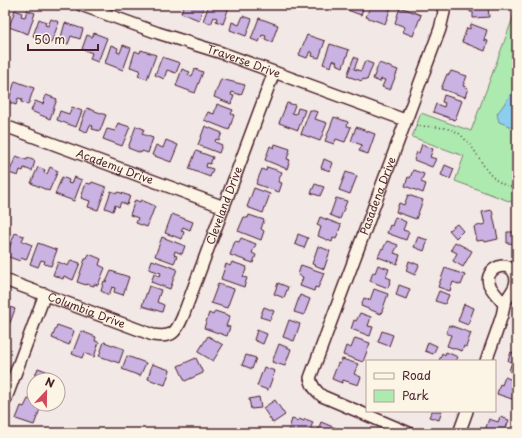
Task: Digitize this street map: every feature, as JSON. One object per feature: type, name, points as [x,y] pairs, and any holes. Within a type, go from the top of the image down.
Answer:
[{"type":"street","name":"Traverse Drive","points":[[81,5],[136,25],[222,52],[405,120]]},
{"type":"street","name":"Pasadena Drive","points":[[409,433],[330,400],[316,390],[310,378],[443,19],[442,6]]},
{"type":"street","name":"Cleveland Drive","points":[[169,336],[179,328],[274,72]]},
{"type":"street","name":"Academy Drive","points":[[5,126],[224,207]]},
{"type":"street","name":"Columbia Drive","points":[[5,280],[153,335],[169,336]]},
{"type":"street","points":[[5,402],[45,294]]},
{"type":"street","points":[[486,360],[502,316],[504,304]]},
{"type":"street","points":[[459,433],[467,412]]},
{"type":"path","points":[[405,120],[425,127],[443,128],[459,133],[472,147],[492,178],[507,187],[517,188]]},
{"type":"green space","points":[[517,7],[517,204],[455,181],[464,156],[412,137],[421,113],[471,131]]},
{"type":"water","points":[[517,79],[517,129],[499,122],[497,114],[512,93]]},
{"type":"building","points":[[5,5],[11,5],[5,20]]},
{"type":"building","points":[[184,5],[195,7],[195,5],[204,5],[199,20],[181,13]]},
{"type":"building","points":[[209,5],[224,5],[229,7],[223,24],[216,21],[217,18],[214,17],[211,24],[203,21]]},
{"type":"building","points":[[343,5],[364,5],[361,15],[342,8]]},
{"type":"building","points":[[371,5],[379,5],[382,7],[383,5],[392,5],[385,24],[366,17]]},
{"type":"building","points":[[470,5],[493,6],[488,6],[489,17],[473,18],[473,12],[470,12]]},
{"type":"building","points":[[400,7],[421,15],[413,36],[403,32],[405,27],[395,23]]},
{"type":"building","points":[[15,10],[22,13],[21,16],[25,17],[27,10],[35,13],[28,34],[9,27]]},
{"type":"building","points":[[243,16],[252,19],[246,36],[230,30],[232,22],[239,25]]},
{"type":"building","points":[[259,18],[278,25],[272,42],[265,39],[266,36],[262,35],[259,42],[251,39]]},
{"type":"building","points":[[39,19],[46,22],[45,25],[48,26],[51,19],[59,22],[51,43],[33,36]]},
{"type":"building","points":[[65,23],[83,29],[80,39],[71,36],[68,44],[60,41]]},
{"type":"building","points":[[471,24],[487,30],[484,40],[488,41],[485,51],[462,42],[467,28],[470,29]]},
{"type":"building","points":[[94,33],[107,38],[98,62],[90,59],[92,53],[82,49],[87,35],[92,37]]},
{"type":"building","points":[[307,35],[325,41],[319,58],[312,56],[313,53],[310,51],[307,58],[299,55]]},
{"type":"building","points":[[330,44],[349,50],[343,67],[336,64],[337,62],[333,60],[331,67],[323,64]]},
{"type":"building","points":[[111,45],[118,48],[117,52],[120,53],[123,45],[131,48],[123,70],[105,63]]},
{"type":"building","points":[[141,50],[156,55],[147,79],[138,76],[140,70],[130,67],[135,51],[140,53]]},
{"type":"building","points":[[162,57],[180,63],[176,73],[167,70],[164,79],[155,75]]},
{"type":"building","points":[[354,57],[358,59],[354,69],[361,71],[365,61],[373,64],[367,80],[363,79],[362,81],[347,76]]},
{"type":"building","points":[[379,63],[398,70],[390,90],[382,87],[385,80],[381,79],[380,82],[373,79]]},
{"type":"building","points":[[182,69],[190,72],[188,75],[192,76],[195,69],[203,72],[195,93],[176,86]]},
{"type":"building","points":[[451,71],[467,76],[463,86],[468,88],[465,97],[441,89],[447,74],[449,75]]},
{"type":"building","points":[[221,79],[245,85],[241,95],[232,92],[231,95],[234,96],[231,104],[214,97]]},
{"type":"building","points":[[15,81],[34,88],[28,105],[21,102],[22,99],[18,98],[16,105],[8,102]]},
{"type":"building","points":[[46,95],[57,99],[50,119],[31,111],[35,101],[43,104]]},
{"type":"building","points":[[444,95],[462,101],[455,120],[433,112],[436,104],[444,107],[445,103],[442,102]]},
{"type":"building","points":[[287,103],[295,105],[292,113],[296,114],[298,108],[305,110],[298,130],[279,123]]},
{"type":"building","points":[[217,104],[233,110],[231,114],[234,115],[229,130],[204,120],[208,112],[214,114]]},
{"type":"building","points":[[72,107],[82,111],[76,127],[57,120],[60,111],[69,114]]},
{"type":"building","points":[[87,108],[106,115],[100,131],[92,129],[93,126],[90,125],[87,132],[79,129]]},
{"type":"building","points":[[310,110],[318,112],[315,119],[327,123],[320,141],[301,134]]},
{"type":"building","points":[[334,117],[348,122],[347,126],[351,127],[345,142],[336,139],[334,144],[325,141]]},
{"type":"building","points":[[118,123],[130,127],[122,146],[103,139],[107,129],[115,131]]},
{"type":"building","points":[[136,126],[144,129],[142,134],[153,138],[148,153],[142,151],[141,153],[128,148]]},
{"type":"building","points":[[205,126],[222,133],[219,140],[216,139],[215,142],[222,145],[219,153],[198,145]]},
{"type":"building","points":[[356,127],[375,134],[368,154],[359,151],[362,145],[351,141]]},
{"type":"building","points":[[166,140],[178,145],[171,162],[152,155],[156,145],[163,148]]},
{"type":"building","points":[[275,144],[290,149],[287,159],[290,160],[287,169],[265,160],[270,146],[274,148]]},
{"type":"building","points":[[422,144],[433,149],[430,157],[436,159],[432,167],[414,160],[417,152],[419,153]]},
{"type":"building","points":[[196,151],[213,157],[210,164],[207,163],[206,167],[213,169],[210,177],[189,169]]},
{"type":"building","points":[[16,156],[35,161],[32,171],[24,168],[23,171],[20,170],[18,176],[9,173]]},
{"type":"building","points":[[324,159],[333,163],[330,171],[321,168]]},
{"type":"building","points":[[445,165],[454,169],[450,179],[441,175]]},
{"type":"building","points":[[38,167],[45,170],[44,173],[47,174],[50,167],[58,171],[49,191],[31,183]]},
{"type":"building","points":[[267,167],[282,172],[278,182],[282,183],[279,192],[256,184],[262,169],[266,171]]},
{"type":"building","points":[[413,170],[424,174],[421,182],[426,184],[423,193],[405,186],[408,177],[410,178]]},
{"type":"building","points":[[346,172],[357,176],[350,194],[339,190]]},
{"type":"building","points":[[62,177],[69,180],[68,183],[71,184],[74,177],[82,180],[74,201],[55,194]]},
{"type":"building","points":[[92,182],[106,187],[98,210],[88,207],[90,201],[81,198],[86,183],[91,184]]},
{"type":"building","points":[[315,184],[324,187],[320,196],[311,193]]},
{"type":"building","points":[[254,188],[270,194],[263,213],[247,207]]},
{"type":"building","points":[[111,191],[130,196],[127,205],[121,202],[119,207],[115,205],[113,211],[105,208]]},
{"type":"building","points":[[408,195],[423,200],[416,219],[396,212],[399,203],[404,205]]},
{"type":"building","points":[[336,198],[347,201],[340,219],[330,215]]},
{"type":"building","points":[[135,200],[140,202],[141,200],[155,206],[147,227],[136,223],[138,218],[130,215]]},
{"type":"building","points":[[492,210],[498,239],[485,242],[484,240],[477,241],[474,227],[485,224],[482,212]]},
{"type":"building","points":[[172,214],[193,222],[190,230],[183,227],[181,231],[184,232],[182,239],[165,233]]},
{"type":"building","points":[[249,215],[264,220],[261,229],[264,231],[261,240],[238,231],[244,217],[248,218]]},
{"type":"building","points":[[320,217],[341,225],[336,239],[333,238],[332,242],[318,236],[321,227],[317,225]]},
{"type":"building","points":[[395,217],[406,222],[403,230],[409,232],[406,240],[387,233],[390,225],[392,226]]},
{"type":"building","points":[[457,224],[463,231],[456,238],[449,230]]},
{"type":"building","points":[[517,227],[517,247],[515,246],[516,244],[507,243],[507,232],[516,232]]},
{"type":"building","points":[[15,233],[24,236],[22,241],[32,245],[26,260],[21,258],[20,261],[6,256]]},
{"type":"building","points":[[298,234],[308,238],[304,248],[295,244]]},
{"type":"building","points":[[162,237],[185,246],[182,254],[175,251],[174,255],[177,256],[174,263],[155,256]]},
{"type":"building","points":[[418,237],[428,240],[424,251],[414,247]]},
{"type":"building","points":[[241,238],[256,244],[252,253],[256,255],[253,263],[230,255],[235,241],[239,242]]},
{"type":"building","points":[[387,241],[398,245],[394,253],[400,255],[397,264],[378,257]]},
{"type":"building","points":[[455,242],[472,251],[463,267],[453,261],[457,253],[451,250]]},
{"type":"building","points":[[38,243],[57,250],[51,266],[44,264],[45,261],[41,260],[38,267],[30,264]]},
{"type":"building","points":[[318,246],[330,251],[324,269],[312,264]]},
{"type":"building","points":[[89,254],[101,259],[99,265],[105,268],[98,285],[94,284],[94,286],[77,282],[85,259],[87,259]]},
{"type":"building","points":[[71,260],[80,263],[73,280],[64,276],[63,279],[53,275],[58,262],[68,266]]},
{"type":"building","points":[[152,260],[177,269],[170,289],[151,282],[154,274],[160,276],[161,273],[149,269]]},
{"type":"building","points":[[409,261],[419,265],[415,275],[406,271]]},
{"type":"building","points":[[232,262],[247,267],[243,277],[247,278],[244,287],[221,279],[226,264],[230,266]]},
{"type":"building","points":[[301,265],[324,273],[318,288],[315,287],[314,291],[300,286],[303,277],[298,275]]},
{"type":"building","points":[[378,265],[389,269],[386,277],[391,279],[388,288],[370,281],[373,272],[375,273]]},
{"type":"building","points":[[445,268],[465,275],[461,285],[453,282],[450,291],[438,287]]},
{"type":"building","points":[[111,271],[129,277],[123,295],[114,292],[115,288],[112,287],[109,295],[101,291],[104,281],[106,282]]},
{"type":"building","points":[[278,283],[288,287],[284,298],[274,294]]},
{"type":"building","points":[[218,284],[234,289],[227,308],[211,303]]},
{"type":"building","points":[[399,285],[410,289],[406,299],[396,295]]},
{"type":"building","points":[[149,286],[161,290],[157,302],[164,305],[162,312],[142,306]]},
{"type":"building","points":[[374,289],[388,294],[381,314],[361,306],[364,298],[370,300]]},
{"type":"building","points":[[439,291],[449,295],[445,304],[435,301]]},
{"type":"building","points":[[300,295],[310,299],[304,315],[294,312]]},
{"type":"building","points":[[464,304],[474,308],[468,325],[458,321]]},
{"type":"building","points":[[5,305],[15,309],[10,323],[5,321]]},
{"type":"building","points":[[264,307],[274,311],[270,320],[260,317]]},
{"type":"building","points":[[215,311],[230,316],[226,326],[230,327],[227,336],[204,328],[209,313],[213,315]]},
{"type":"building","points":[[360,313],[371,317],[368,326],[373,327],[370,336],[351,329],[354,320],[356,321]]},
{"type":"building","points":[[289,320],[300,324],[294,341],[283,337]]},
{"type":"building","points":[[57,325],[74,331],[69,345],[52,338]]},
{"type":"building","points":[[449,325],[471,333],[466,347],[464,346],[462,351],[447,346],[451,335],[446,333]]},
{"type":"building","points":[[257,330],[267,334],[263,344],[254,340]]},
{"type":"building","points":[[81,331],[96,337],[95,341],[99,342],[94,357],[84,353],[82,358],[72,354]]},
{"type":"building","points":[[382,331],[393,335],[389,346],[378,342]]},
{"type":"building","points":[[208,336],[223,345],[213,361],[198,352]]},
{"type":"building","points":[[355,338],[370,343],[363,362],[343,355],[346,346],[351,348]]},
{"type":"building","points":[[104,342],[124,349],[119,363],[99,356]]},
{"type":"building","points":[[428,342],[437,346],[433,354],[425,351]]},
{"type":"building","points":[[279,344],[291,349],[285,366],[272,362]]},
{"type":"building","points":[[446,352],[458,357],[456,360],[439,360],[442,353],[445,355]]},
{"type":"building","points":[[511,352],[517,354],[517,374],[509,371],[512,362],[508,361]]},
{"type":"building","points":[[246,355],[256,358],[252,369],[242,365]]},
{"type":"building","points":[[127,356],[146,363],[140,376],[122,369]]},
{"type":"building","points":[[196,358],[203,373],[185,381],[178,366]]},
{"type":"building","points":[[342,359],[358,364],[354,374],[361,377],[358,385],[343,380],[342,383],[332,379],[338,363],[340,364]]},
{"type":"building","points":[[152,364],[170,370],[165,385],[148,379]]},
{"type":"building","points":[[264,367],[275,371],[268,390],[257,386]]},
{"type":"building","points":[[38,368],[49,372],[37,372]]},
{"type":"building","points":[[505,377],[515,381],[512,389],[517,391],[515,400],[497,394],[500,384],[502,385]]},
{"type":"building","points":[[259,397],[261,408],[251,409],[249,399]]},
{"type":"building","points":[[275,400],[285,415],[273,423],[263,408]]},
{"type":"building","points":[[26,403],[26,412],[39,412],[34,425],[16,419],[21,406],[24,407]]},
{"type":"building","points":[[432,412],[442,412],[439,420],[429,417]]},
{"type":"building","points":[[500,417],[509,420],[504,433],[484,433],[489,419],[498,422]]},
{"type":"building","points":[[292,419],[304,421],[305,419],[313,422],[309,433],[288,432]]},
{"type":"building","points":[[321,422],[338,429],[336,433],[317,433]]}]
